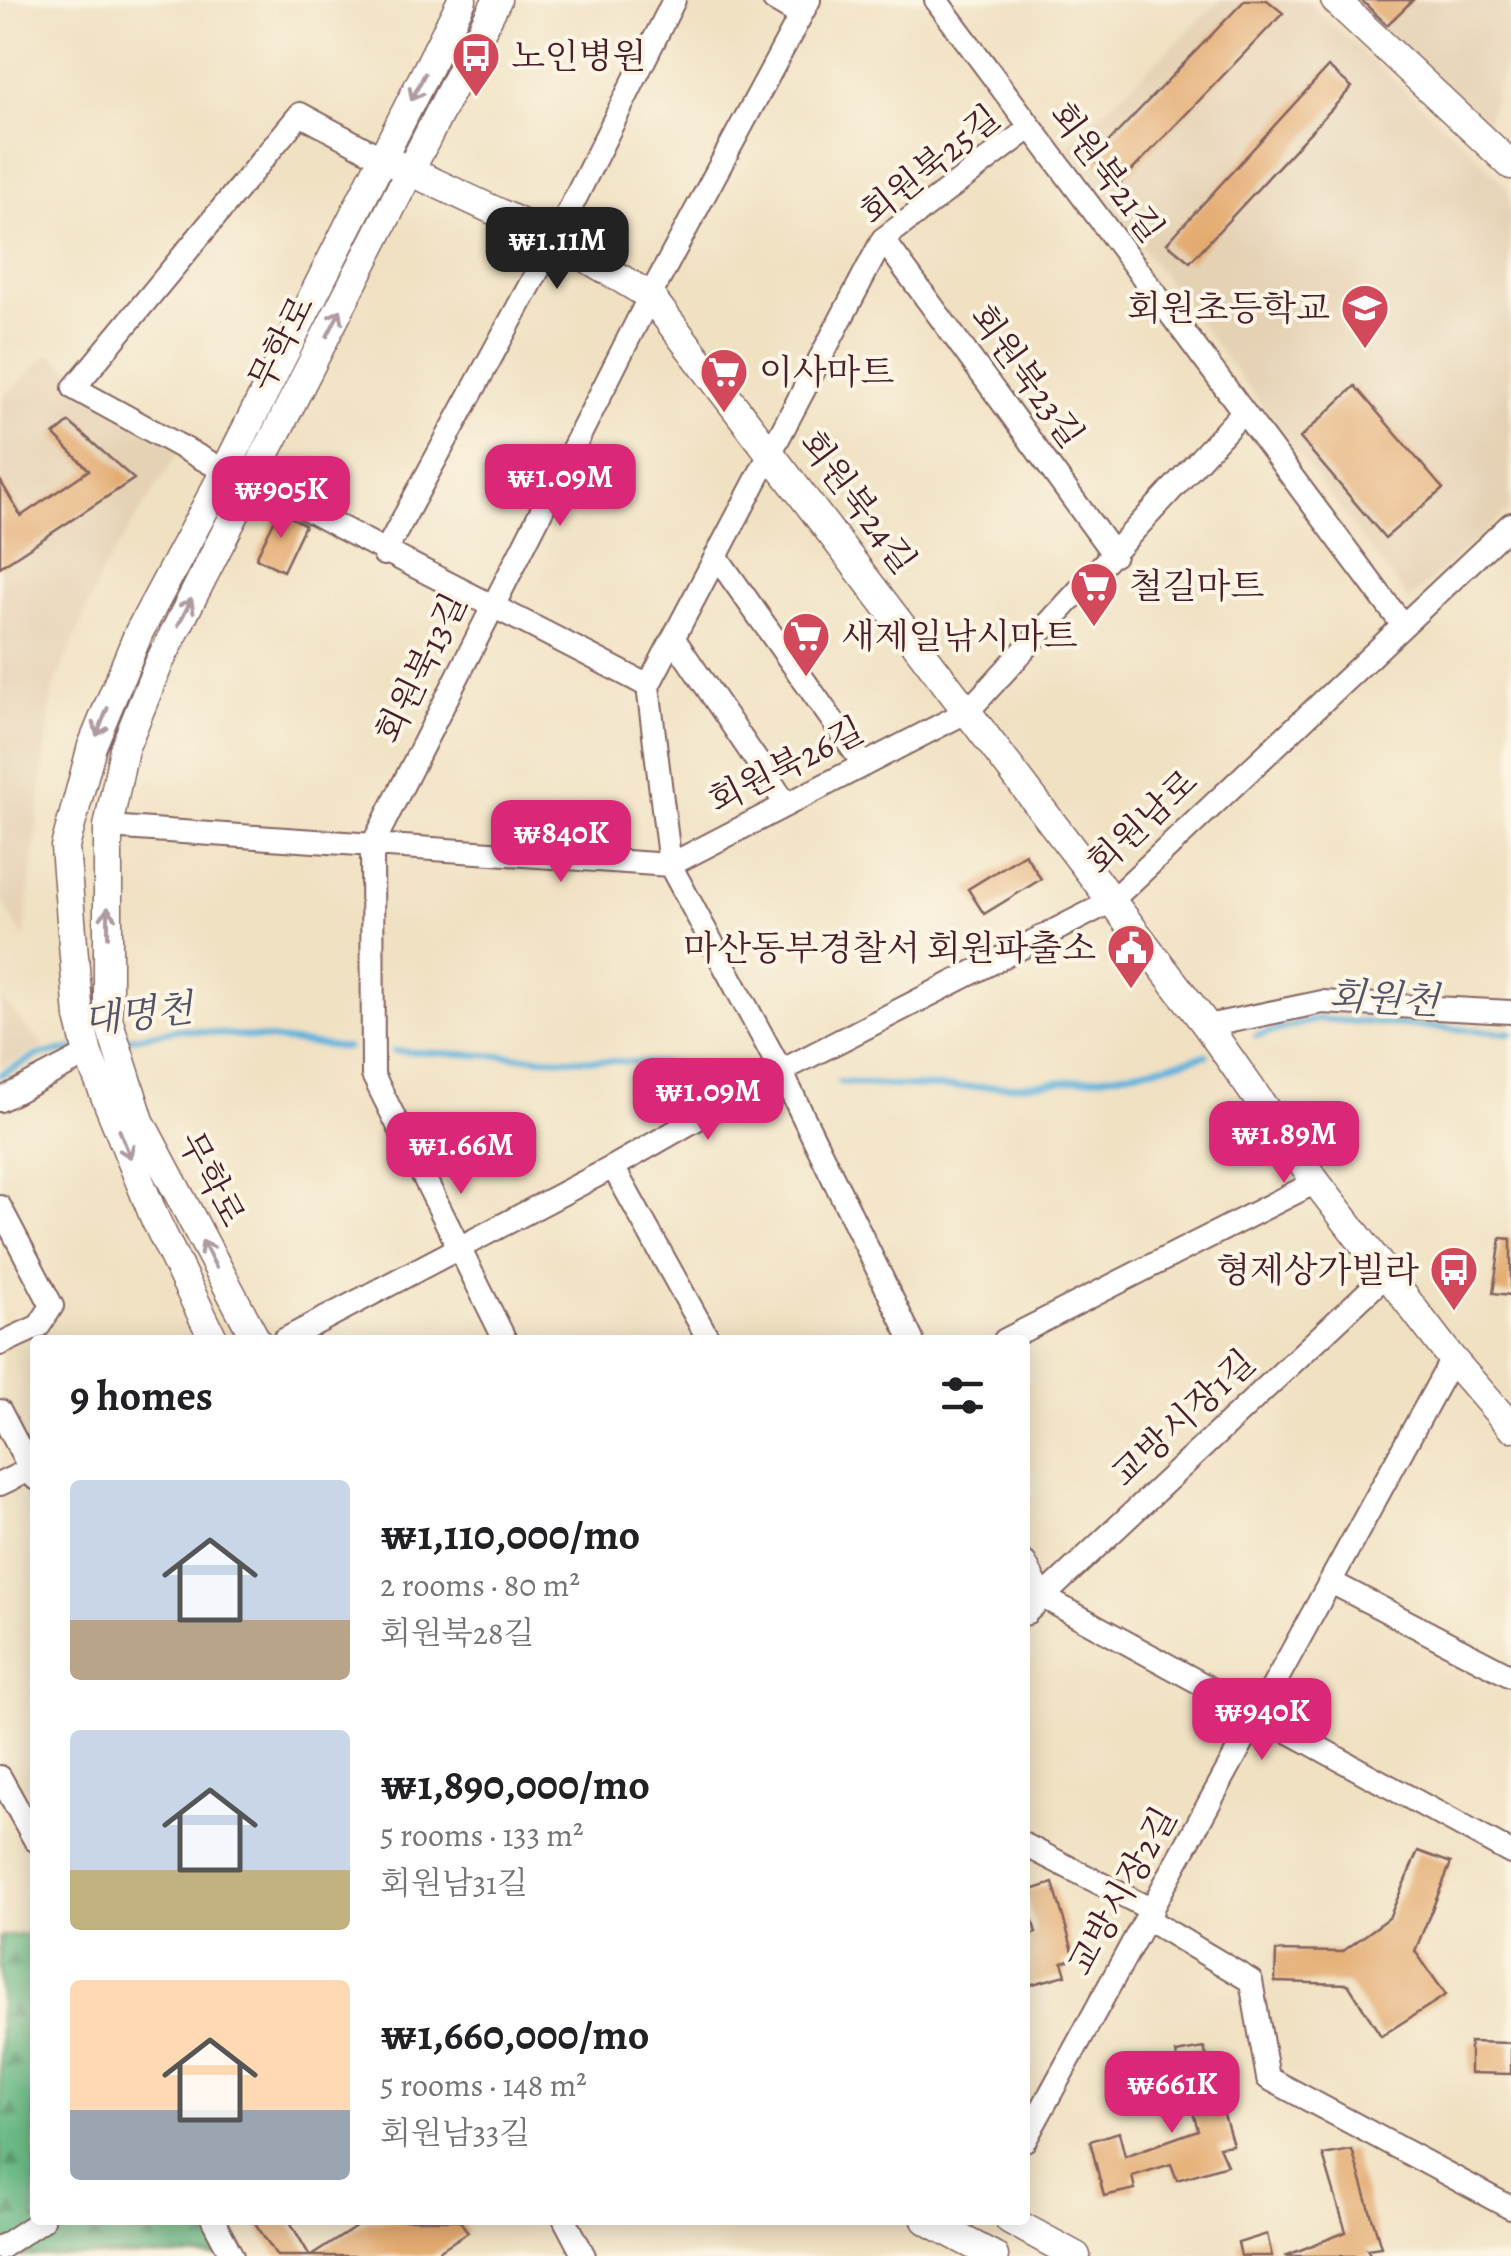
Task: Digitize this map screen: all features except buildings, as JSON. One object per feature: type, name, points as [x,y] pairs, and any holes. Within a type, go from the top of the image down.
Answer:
[{"type":"main road","name":"무학로","points":[[212,1335],[155,1219],[88,1054],[79,1018],[65,848],[87,763],[139,632],[225,471],[462,0]]},
{"type":"main road","name":"무학로","points":[[253,1335],[140,1121],[112,1033],[108,827],[124,749],[160,661],[497,0]]},
{"type":"main road","points":[[1335,0],[1511,165]]},
{"type":"main road","name":"회원북24길","points":[[382,158],[556,239],[650,296],[771,449],[1207,1026],[1316,1182],[1452,1359],[1511,1426]]},
{"type":"main road","points":[[932,2225],[962,2248],[994,2256]]},
{"type":"main road","points":[[1019,2225],[1076,2256]]},
{"type":"street","points":[[384,554],[556,239],[674,0]]},
{"type":"street","points":[[774,0],[805,7]]},
{"type":"street","name":"회원북21길","points":[[936,0],[1402,624]]},
{"type":"street","name":"회원북13길","points":[[457,1249],[374,1075],[372,846],[650,296],[805,7]]},
{"type":"street","points":[[225,471],[74,388],[300,114],[382,158]]},
{"type":"street","name":"회원북25길","points":[[648,686],[883,238],[1030,128]]},
{"type":"street","name":"회원북23길","points":[[883,238],[1114,554]]},
{"type":"street","name":"회원북26길","points":[[670,865],[968,711],[1243,412]]},
{"type":"street","points":[[253,479],[384,554],[492,604],[648,686],[670,865],[781,1072],[910,1335]]},
{"type":"street","name":"회원남로","points":[[294,1335],[614,1167],[781,1072],[1110,902],[1511,524]]},
{"type":"street","points":[[716,556],[864,766]]},
{"type":"street","points":[[674,638],[786,804]]},
{"type":"street","points":[[108,827],[670,865]]},
{"type":"street","points":[[1207,1026],[1322,1002],[1511,1012]]},
{"type":"street","points":[[0,1100],[88,1054]]},
{"type":"street","points":[[614,1167],[707,1335]]},
{"type":"street","points":[[1015,1335],[1316,1182]]},
{"type":"street","points":[[0,1207],[52,1306],[39,1326],[0,1344]]},
{"type":"street","points":[[457,1249],[502,1335]]},
{"type":"street","name":"교방시장1길","points":[[1030,1609],[1388,1273]]},
{"type":"street","name":"교방시장2길","points":[[1030,2131],[1452,1359]]},
{"type":"street","points":[[0,1412],[30,1464]]},
{"type":"street","points":[[0,1484],[30,1473]]},
{"type":"street","points":[[1030,1572],[1043,1597],[1511,1853]]},
{"type":"street","points":[[1331,1582],[1511,1676]]},
{"type":"street","points":[[0,1777],[30,1831]]},
{"type":"street","points":[[1030,1848],[1150,1915],[1251,1981],[1268,2078],[1511,2208]]},
{"type":"street","points":[[0,2248],[34,2225]]},
{"type":"street","points":[[216,2225],[232,2256]]},
{"type":"street","points":[[568,2225],[584,2256]]},
{"type":"shaded area","name":"회원초등학교","points":[[1221,0],[1305,0],[1465,144],[1511,192],[1511,508],[1409,600],[1066,147]]},
{"type":"shaded area","points":[[1336,0],[1511,0],[1511,44],[1483,134]]},
{"type":"shaded area","points":[[49,354],[180,450],[103,570],[52,693],[24,939],[0,897],[0,401]]},
{"type":"shaded area","points":[[0,998],[44,1046],[0,1067]]},
{"type":"green space","points":[[30,1934],[30,2225],[210,2225],[226,2256],[0,2256],[0,1937]]},
{"type":"waterway","name":"회원천","points":[[1256,1036],[1319,1019],[1511,1033]]},
{"type":"waterway","name":"대명천","points":[[120,1040],[180,1029],[347,1048]]},
{"type":"waterway","name":"대명천","points":[[0,1075],[38,1055],[78,1048]]},
{"type":"waterway","points":[[394,1051],[679,1064]]},
{"type":"waterway","points":[[839,1082],[931,1087],[1024,1085],[1116,1074],[1207,1055]]},
{"type":"place","name":"노인병원","points":[[476,98]]},
{"type":"place","name":"회원초등학교","points":[[1365,350]]},
{"type":"place","name":"이사마트","points":[[724,414]]},
{"type":"place","name":"철길마트","points":[[1094,628]]},
{"type":"place","name":"새제일낚시마트","points":[[806,678]]},
{"type":"place","name":"마산동부경찰서 회원파출소","points":[[1131,990]]},
{"type":"place","name":"형제상가빌라","points":[[1454,1312]]}]
